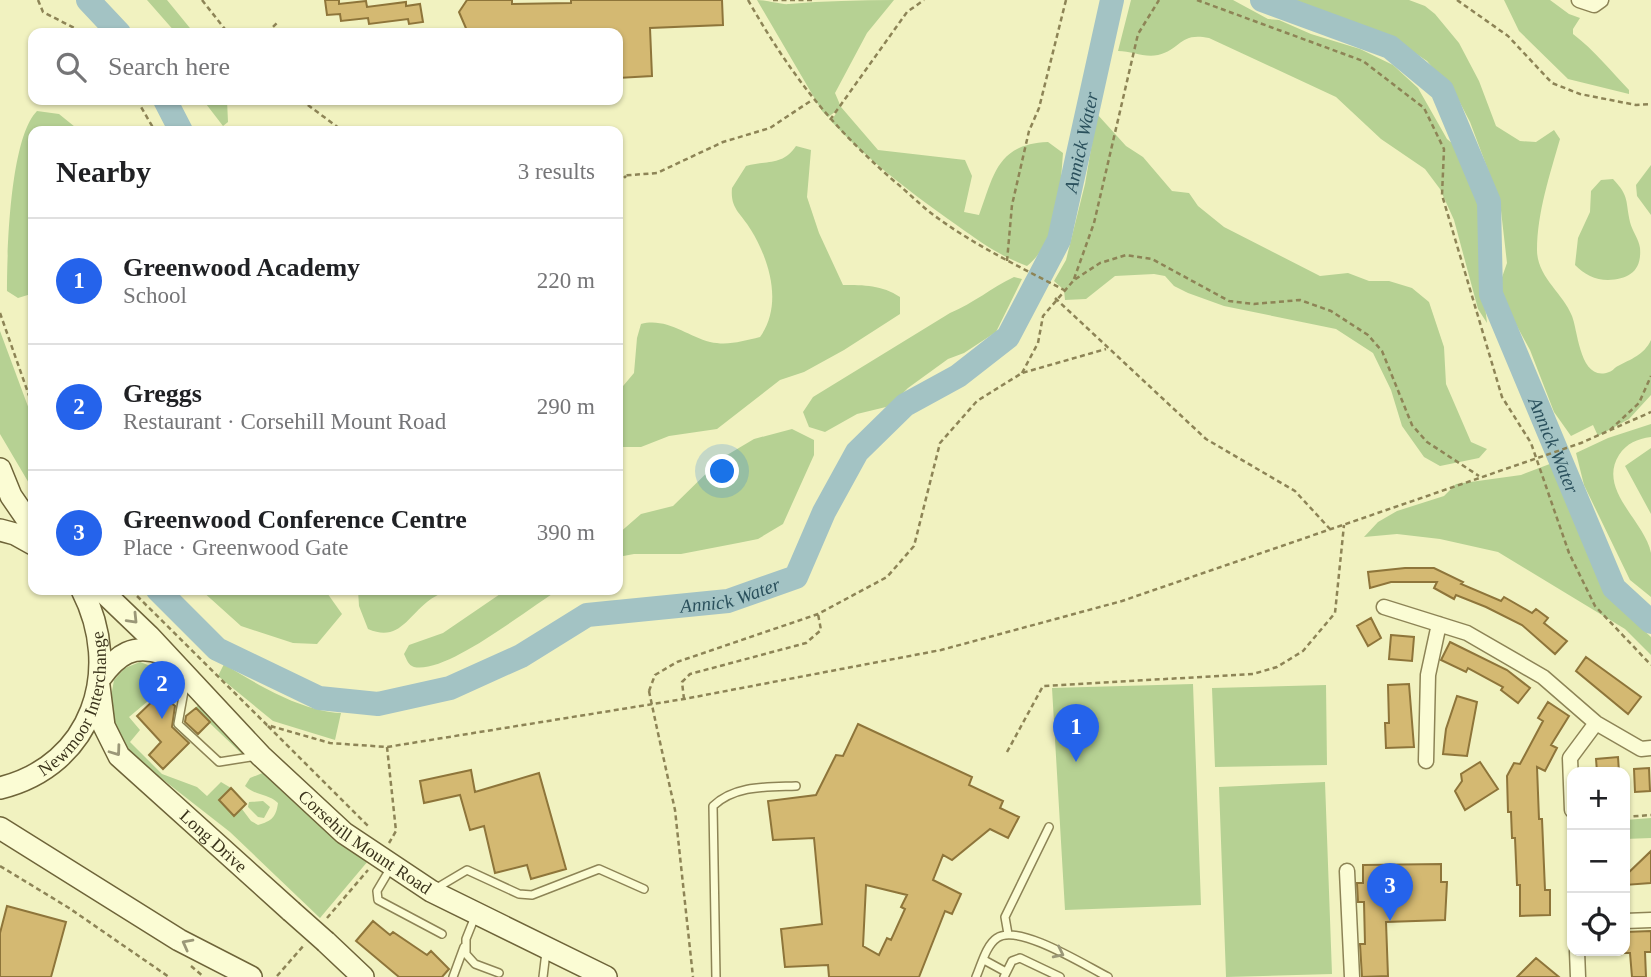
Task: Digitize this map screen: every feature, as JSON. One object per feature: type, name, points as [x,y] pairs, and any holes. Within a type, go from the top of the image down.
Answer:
[{"type":"main road","points":[[0,469],[11,496],[28,521]]},
{"type":"main road","points":[[0,530],[28,541]]},
{"type":"main road","name":"Newmoor Interchange","points":[[0,788],[20,783],[57,760],[84,726],[100,682],[101,645],[94,614],[84,595]]},
{"type":"main road","name":"Corsehill Mount Road","points":[[106,595],[261,756],[344,833],[431,891],[606,977]]},
{"type":"main road","points":[[100,682],[113,660],[124,652],[137,649],[162,653]]},
{"type":"main road","name":"Long Drive","points":[[100,682],[104,726],[119,756],[291,911],[318,940],[363,977]]},
{"type":"main road","points":[[0,828],[179,940],[249,976]]},
{"type":"street","points":[[1579,0],[1594,5],[1601,0]]},
{"type":"street","points":[[1384,607],[1467,633],[1543,677],[1596,723],[1641,749],[1651,748]]},
{"type":"street","points":[[1426,761],[1428,675],[1438,624]]},
{"type":"street","points":[[1570,767],[1570,758],[1596,723]]},
{"type":"street","points":[[1347,872],[1352,977]]},
{"type":"street","points":[[1630,921],[1651,920]]},
{"type":"street","points":[[1577,956],[1578,977]]},
{"type":"lane","points":[[190,682],[184,691],[178,724],[219,762],[261,756]]},
{"type":"lane","points":[[716,977],[713,806],[723,796],[749,788],[796,786]]},
{"type":"lane","points":[[1008,934],[1005,917],[1049,827]]},
{"type":"lane","points":[[392,865],[378,887],[378,900],[442,934]]},
{"type":"lane","points":[[431,891],[467,870],[519,894],[532,895],[599,869],[643,889]]},
{"type":"lane","points":[[453,977],[476,913]]},
{"type":"lane","points":[[976,977],[992,942],[1008,934],[1023,936],[1108,977]]},
{"type":"lane","points":[[464,946],[469,959],[499,973]]},
{"type":"lane","points":[[543,977],[547,948]]},
{"type":"lane","points":[[984,960],[1005,974],[1012,961],[1020,958],[1060,977]]},
{"type":"path","points":[[38,0],[43,12],[74,28]]},
{"type":"path","points":[[202,0],[224,28]]},
{"type":"path","points":[[748,0],[775,47],[812,100],[853,144],[938,218],[1007,261],[1064,290]]},
{"type":"path","points":[[773,0],[814,0]]},
{"type":"path","points":[[830,120],[907,12],[924,0]]},
{"type":"path","points":[[1007,261],[1012,205],[1029,131],[1039,108],[1066,0]]},
{"type":"path","points":[[1074,280],[1094,223],[1138,34],[1159,0]]},
{"type":"path","points":[[1197,0],[1363,61],[1424,108],[1444,149],[1442,195],[1502,397],[1531,443],[1569,553],[1595,606],[1651,665]]},
{"type":"path","points":[[1457,0],[1508,36],[1552,83],[1580,94],[1636,105],[1651,104]]},
{"type":"path","points":[[272,28],[278,22]]},
{"type":"path","points":[[623,179],[626,176],[657,173],[723,142],[770,128],[812,100]]},
{"type":"path","points":[[141,105],[152,126]]},
{"type":"path","points":[[308,105],[336,126]]},
{"type":"path","points":[[1022,373],[1038,343],[1043,316],[1055,298],[1074,280],[1100,263],[1126,256],[1152,259],[1229,301],[1254,304],[1300,300],[1331,310],[1368,335],[1382,351],[1412,425],[1427,442],[1481,477]]},
{"type":"path","points":[[1055,298],[1106,349],[1206,439],[1295,491],[1330,529]]},
{"type":"path","points":[[0,313],[28,393]]},
{"type":"path","points":[[693,977],[675,810],[649,691],[655,675],[677,662],[818,614],[887,577],[914,546],[940,443],[978,401],[1022,373],[1106,349]]},
{"type":"path","points":[[1608,432],[1639,404],[1651,376]]},
{"type":"path","points":[[267,725],[330,743],[387,747],[684,699],[941,650],[1122,601],[1542,457],[1651,412]]},
{"type":"path","points":[[1007,752],[1043,686],[1253,674],[1277,667],[1303,651],[1335,613],[1344,524]]},
{"type":"path","points":[[136,595],[377,836]]},
{"type":"path","points":[[684,699],[682,682],[690,674],[806,643],[821,630],[818,614]]},
{"type":"path","points":[[1630,817],[1651,815]]},
{"type":"path","points":[[0,866],[69,908],[169,977]]},
{"type":"path","points":[[277,976],[318,940]]},
{"type":"green space","points":[[147,0],[167,0],[190,28],[172,28]]},
{"type":"green space","points":[[757,0],[786,4],[894,0],[867,33],[835,93],[841,107],[878,150],[965,160],[972,176],[964,212],[979,215],[1000,164],[1018,149],[1048,142],[1063,153],[1056,214],[1046,243],[1038,255],[1027,266],[995,251],[917,196],[859,148],[831,121],[839,109],[828,117],[822,111]]},
{"type":"green space","points":[[1131,0],[1233,0],[1268,19],[1279,20],[1311,34],[1360,49],[1393,65],[1418,88],[1447,139],[1463,152],[1482,220],[1487,267],[1484,297],[1487,323],[1478,309],[1454,220],[1440,189],[1425,169],[1381,139],[1336,97],[1209,38],[1186,39],[1158,55],[1118,51]]},
{"type":"green space","points":[[1290,0],[1409,0],[1425,6],[1459,43],[1479,81],[1496,126],[1520,141],[1536,142],[1554,130],[1560,139],[1542,208],[1538,260],[1572,316],[1582,354],[1592,370],[1599,373],[1610,371],[1641,353],[1651,340],[1651,395],[1629,419],[1598,436],[1593,425],[1571,436],[1554,412],[1530,350],[1500,295],[1500,283],[1507,263],[1500,202],[1470,122],[1456,95],[1427,61],[1412,51],[1339,17]]},
{"type":"green space","points":[[1504,0],[1550,0],[1569,14],[1580,18],[1573,34],[1602,61],[1629,90],[1629,94],[1568,79],[1519,31]]},
{"type":"green space","points":[[207,105],[227,105],[228,122],[223,126]]},
{"type":"green space","points":[[37,111],[59,114],[74,126],[28,126],[28,295],[18,298],[7,291],[8,250],[16,169],[28,125]]},
{"type":"green space","points":[[1097,114],[1126,146],[1143,157],[1172,191],[1189,193],[1198,206],[1224,227],[1320,276],[1348,273],[1369,281],[1389,281],[1412,288],[1429,302],[1444,347],[1446,384],[1471,442],[1487,449],[1479,458],[1440,466],[1424,457],[1402,426],[1391,390],[1373,353],[1336,329],[1224,306],[1188,293],[1174,286],[1165,276],[1154,274],[1115,276],[1086,299],[1065,300],[1064,290],[1054,281],[1066,260],[1085,184]]},
{"type":"green space","points":[[796,146],[811,150],[807,197],[819,233],[843,285],[873,286],[893,293],[900,297],[900,314],[804,372],[780,380],[717,429],[669,436],[641,447],[623,447],[623,386],[634,373],[641,324],[668,325],[717,343],[760,337],[771,311],[771,283],[758,242],[734,206],[732,188],[746,166],[780,160]]},
{"type":"green space","points":[[1651,165],[1651,215],[1637,196],[1636,185]]},
{"type":"green space","points":[[1613,179],[1625,195],[1640,256],[1632,273],[1603,280],[1590,276],[1575,265],[1578,238],[1590,212],[1591,191],[1601,180]]},
{"type":"green space","points":[[1014,277],[1022,279],[996,332],[964,353],[948,359],[908,388],[890,406],[857,414],[825,432],[809,427],[803,412],[813,397]]},
{"type":"green space","points":[[0,331],[28,407],[28,482],[0,434]]},
{"type":"green space","points":[[1651,424],[1651,437],[1637,440],[1625,447],[1619,455],[1614,468],[1614,481],[1651,553],[1651,597],[1630,580],[1584,485],[1576,453],[1608,438]]},
{"type":"green space","points":[[792,429],[814,440],[814,455],[783,524],[758,539],[681,554],[623,556],[623,530],[641,514],[673,506],[722,458],[754,439]]},
{"type":"green space","points":[[1651,448],[1651,514],[1625,466]]},
{"type":"green space","points":[[1555,462],[1592,556],[1617,599],[1651,637],[1651,655],[1625,629],[1498,552],[1440,539],[1397,534],[1364,537],[1378,522],[1397,511],[1444,496],[1456,484],[1521,475]]},
{"type":"green space","points":[[207,595],[329,595],[342,614],[317,644],[293,643],[241,626]]},
{"type":"green space","points":[[358,595],[438,595],[401,626],[387,633],[368,629],[359,606]]},
{"type":"green space","points":[[499,595],[552,595],[488,638],[447,660],[429,666],[414,667],[409,664],[404,654],[409,645],[443,633]]},
{"type":"green space","points":[[140,662],[161,670],[184,691],[167,701],[160,691],[129,717],[140,730],[130,742],[162,774],[197,787],[207,796],[221,782],[231,788],[219,800],[234,815],[242,809],[251,821],[258,825],[272,818],[278,803],[245,786],[250,778],[265,772],[324,829],[368,861],[320,918],[230,832],[120,746],[108,714],[114,680],[125,668]]},
{"type":"green space","points":[[224,664],[295,702],[341,713],[335,740],[273,721],[218,676]]},
{"type":"green space","points":[[1193,684],[1201,905],[1065,910],[1052,688]]},
{"type":"green space","points":[[1326,685],[1327,765],[1215,767],[1212,688]]},
{"type":"green space","points":[[198,705],[245,750],[242,754],[195,709]]},
{"type":"green space","points":[[1325,782],[1332,974],[1226,977],[1219,787]]},
{"type":"green space","points":[[263,801],[270,807],[264,818],[258,817],[248,807],[249,802]]},
{"type":"green space","points":[[1651,818],[1651,838],[1630,839],[1630,820]]},
{"type":"building","points":[[325,0],[339,0],[339,4],[366,1],[367,7],[406,2],[406,6],[420,4],[423,22],[409,24],[408,19],[369,24],[368,18],[341,21],[340,14],[327,15]]},
{"type":"building","points":[[467,0],[512,0],[512,4],[571,3],[571,0],[722,0],[723,25],[650,28],[652,76],[623,78],[623,28],[466,28],[459,12]]},
{"type":"building","points":[[1434,568],[1463,582],[1461,584],[1501,601],[1504,597],[1532,613],[1536,609],[1548,618],[1544,623],[1567,641],[1555,654],[1522,625],[1456,595],[1454,599],[1434,588],[1437,582],[1391,582],[1370,588],[1368,572]]},
{"type":"building","points":[[1371,618],[1381,638],[1368,646],[1357,626]]},
{"type":"building","points":[[1391,635],[1414,637],[1412,661],[1389,659]]},
{"type":"building","points":[[1450,642],[1507,670],[1530,688],[1518,703],[1501,690],[1503,687],[1468,668],[1466,672],[1441,660]]},
{"type":"building","points":[[1586,657],[1641,697],[1628,714],[1576,671]]},
{"type":"building","points":[[1409,684],[1414,747],[1386,748],[1385,723],[1389,723],[1388,685]]},
{"type":"building","points":[[160,694],[175,706],[172,727],[189,743],[163,769],[149,755],[161,742],[137,716]]},
{"type":"building","points":[[1457,696],[1477,702],[1467,756],[1443,754],[1446,729]]},
{"type":"building","points":[[1548,702],[1569,716],[1551,745],[1557,748],[1545,771],[1537,767],[1545,890],[1550,890],[1550,915],[1520,916],[1520,885],[1517,885],[1511,812],[1508,812],[1507,776],[1514,763],[1520,764],[1543,721],[1538,718]]},
{"type":"building","points":[[196,708],[210,722],[198,734],[185,722],[186,716]]},
{"type":"building","points":[[858,724],[972,777],[969,785],[1003,801],[1000,808],[1019,817],[1008,838],[990,829],[952,860],[943,855],[933,880],[961,894],[952,914],[945,911],[919,977],[829,977],[828,965],[785,967],[781,929],[822,924],[814,838],[773,840],[768,801],[816,795],[836,755],[843,756]],"holes":[[[866,885],[907,895],[901,907],[905,909],[891,940],[887,938],[879,955],[863,946]]]},
{"type":"building","points":[[1618,757],[1619,767],[1597,767],[1596,759]]},
{"type":"building","points":[[1480,762],[1498,789],[1465,810],[1455,791],[1462,781],[1461,774]]},
{"type":"building","points":[[1649,768],[1650,791],[1635,792],[1634,769]]},
{"type":"building","points":[[471,770],[475,792],[539,773],[566,869],[531,879],[527,865],[495,873],[484,826],[470,830],[460,795],[424,803],[420,781]]},
{"type":"building","points":[[231,788],[246,804],[234,816],[219,800]]},
{"type":"building","points":[[1651,851],[1651,883],[1630,885],[1630,871]]},
{"type":"building","points":[[1441,864],[1441,882],[1447,882],[1445,920],[1386,922],[1388,976],[1362,977],[1360,944],[1365,944],[1364,902],[1358,902],[1357,883],[1363,883],[1363,865]]},
{"type":"building","points":[[7,906],[66,922],[51,977],[0,977],[0,933]]},
{"type":"building","points":[[373,921],[390,935],[393,932],[427,955],[431,951],[449,969],[442,977],[399,977],[356,941]]},
{"type":"building","points":[[1651,931],[1651,952],[1645,952],[1646,977],[1632,977],[1630,932]]},
{"type":"building","points":[[1536,958],[1559,977],[1517,977]]},
{"type":"waterway","name":"Annick Water","points":[[88,0],[114,28]]},
{"type":"waterway","name":"Annick Water","points":[[163,595],[217,649],[319,698],[378,704],[450,688],[521,656],[587,615],[728,601],[796,577],[824,512],[857,452],[905,405],[958,376],[1008,337],[1059,240],[1112,0]]},
{"type":"waterway","name":"Annick Water","points":[[1262,0],[1390,47],[1442,90],[1489,202],[1491,294],[1614,588],[1651,622]]},
{"type":"waterway","name":"Annick Water","points":[[168,105],[178,126]]},
{"type":"place","name":"Greggs","points":[[162,719]]},
{"type":"place","name":"Greenwood Academy","points":[[1076,762]]},
{"type":"place","name":"Greenwood Conference Centre","points":[[1390,921]]}]
